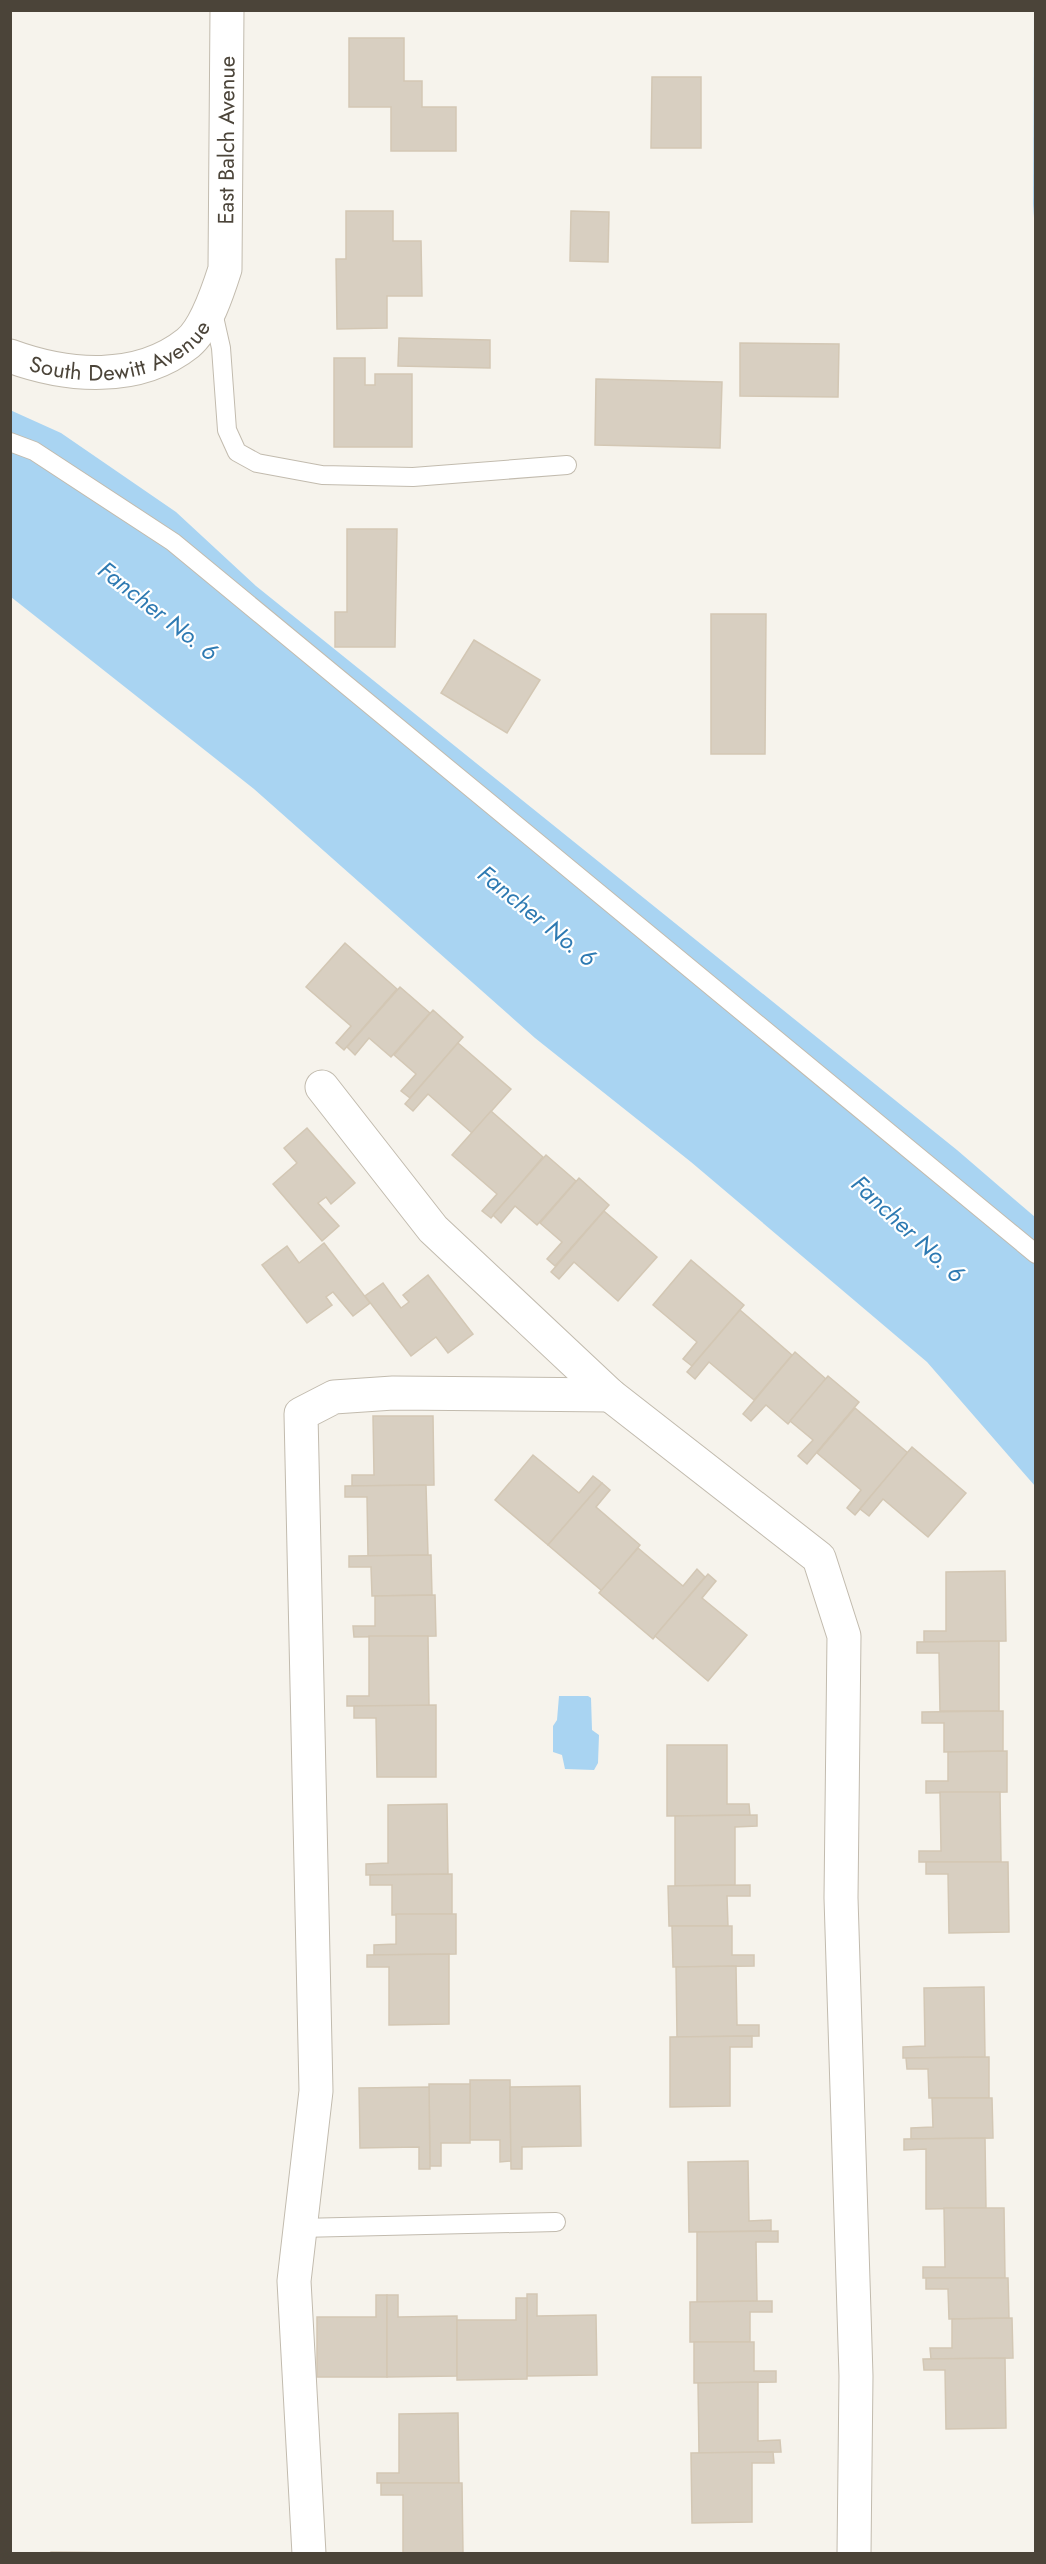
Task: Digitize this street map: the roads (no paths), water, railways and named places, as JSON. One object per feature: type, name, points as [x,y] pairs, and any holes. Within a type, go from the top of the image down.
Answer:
[{"type":"street","name":"East Balch Avenue","points":[[225,270],[227,10]]},
{"type":"street","name":"South Dewitt Avenue","points":[[10,356],[69,372],[110,371],[150,365],[189,342],[212,307],[225,270]]},
{"type":"street","points":[[322,1087],[433,1228],[610,1395],[819,1558],[844,1636],[841,1898],[856,2376],[854,2553]]},
{"type":"street","points":[[309,2553],[294,2281],[316,2091],[301,1414],[334,1397],[393,1394],[610,1395]]},
{"type":"lane","points":[[212,307],[221,348],[227,429],[237,452],[257,463],[322,475],[413,477],[567,465]]},
{"type":"lane","points":[[10,442],[34,450],[172,542],[1035,1254]]},
{"type":"lane","points":[[300,2228],[556,2222]]},
{"type":"water","points":[[1034,11],[1036,11],[1035,232],[1033,204]]},
{"type":"water","name":"Fancher No. 6","points":[[10,410],[61,433],[176,512],[256,586],[957,1150],[1035,1217],[1035,1486],[927,1362],[691,1162],[535,1038],[254,789],[11,597]]},
{"type":"water","points":[[559,1696],[588,1696],[591,1698],[592,1730],[599,1735],[598,1763],[594,1770],[565,1769],[562,1755],[553,1752],[553,1726],[557,1720]]}]
